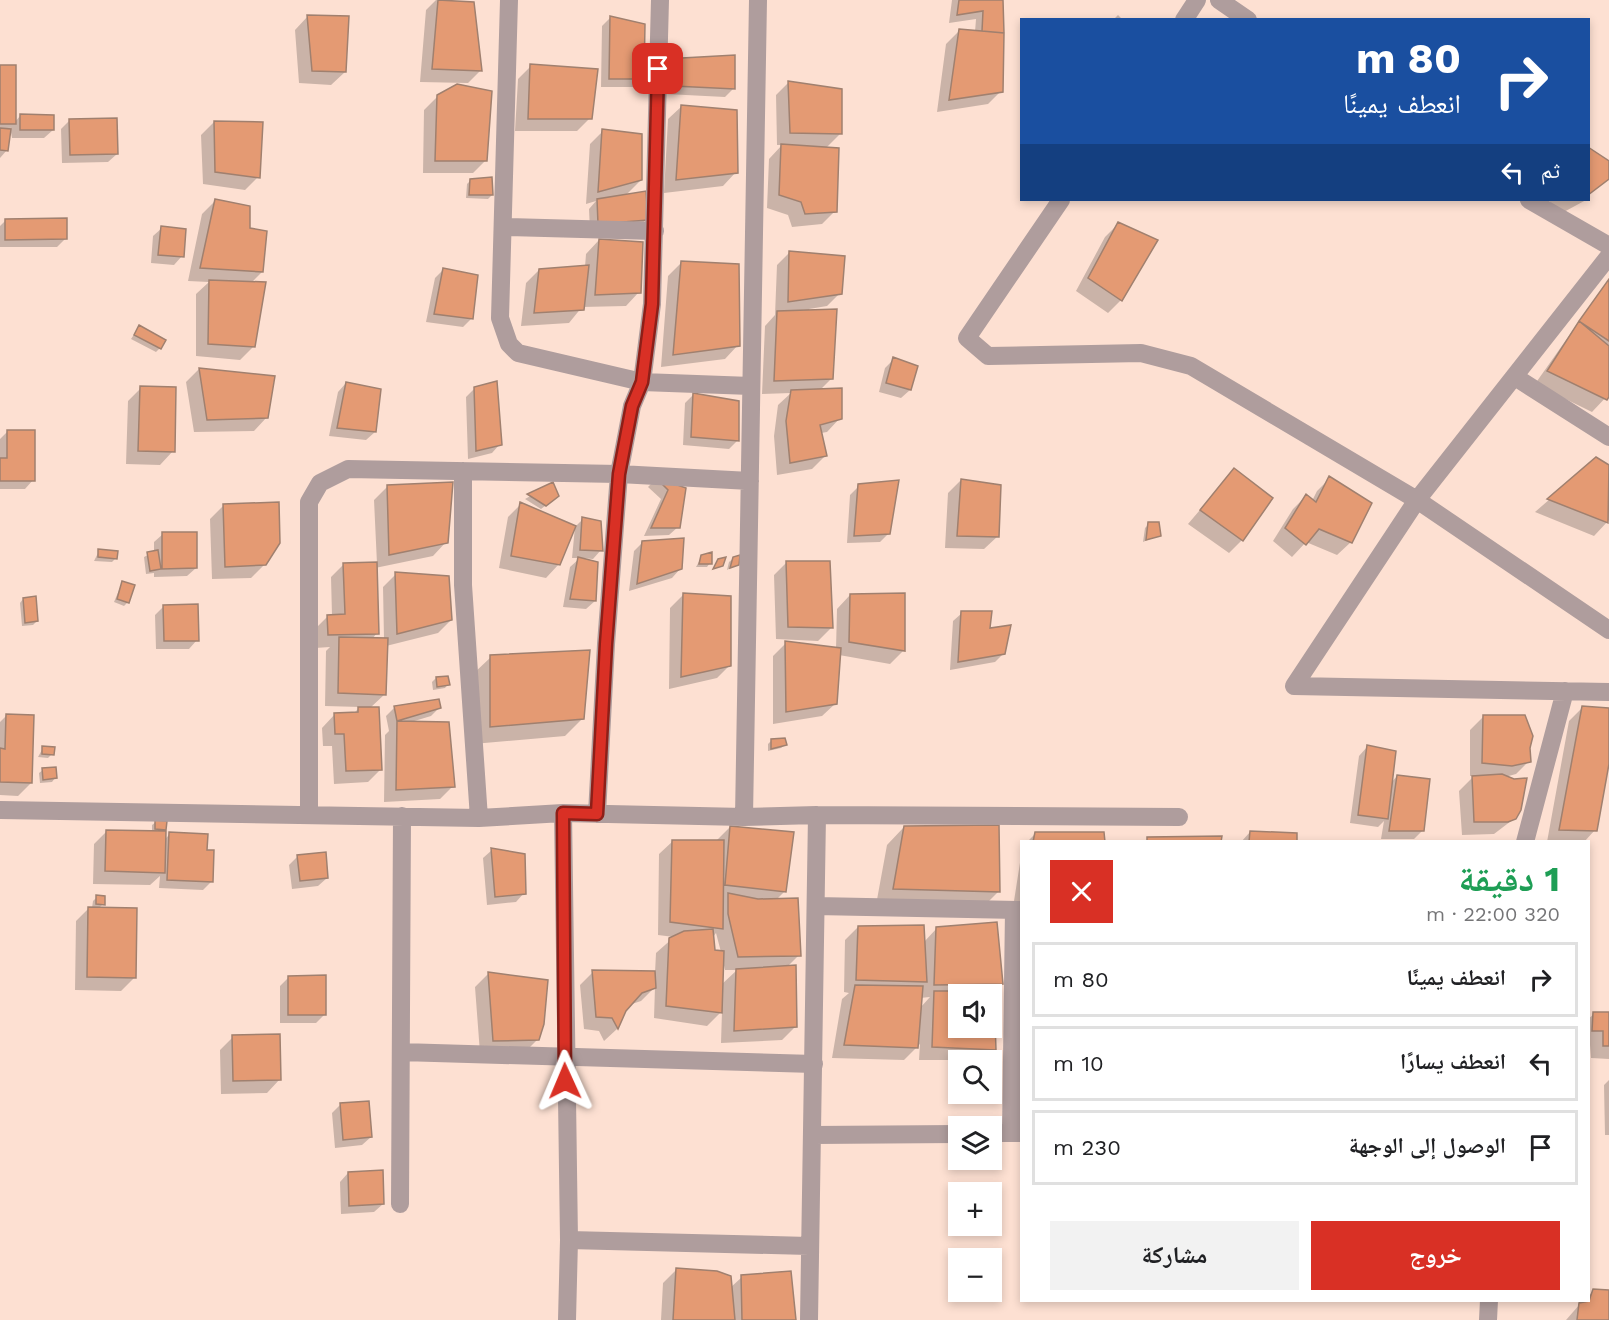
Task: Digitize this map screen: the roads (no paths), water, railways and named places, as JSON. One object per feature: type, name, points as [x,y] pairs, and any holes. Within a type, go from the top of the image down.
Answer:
[{"type":"street","points":[[509,0],[500,318],[509,344],[518,353],[642,382],[751,386]]},
{"type":"street","points":[[597,814],[606,644],[619,474],[632,406],[642,382],[652,304],[660,0]]},
{"type":"street","points":[[744,817],[758,0]]},
{"type":"street","points":[[1185,18],[1197,0]]},
{"type":"street","points":[[1219,0],[1245,18]]},
{"type":"street","points":[[1060,201],[967,338],[988,356],[1141,353],[1191,366],[1417,500],[1609,630]]},
{"type":"street","points":[[1531,201],[1609,246]]},
{"type":"street","points":[[504,227],[655,231]]},
{"type":"street","points":[[1609,256],[1417,500],[1294,686],[1609,692]]},
{"type":"street","points":[[1515,377],[1609,438]]},
{"type":"street","points":[[309,815],[309,502],[320,483],[348,469],[619,474],[750,481]]},
{"type":"street","points":[[463,471],[463,585],[479,818]]},
{"type":"street","points":[[1527,840],[1565,691]]},
{"type":"street","points":[[0,810],[479,818],[563,813],[744,817],[817,814],[1179,817]]},
{"type":"street","points":[[563,813],[564,1059],[569,1240],[567,1320]]},
{"type":"street","points":[[809,1320],[817,814]]},
{"type":"street","points":[[400,1204],[402,816]]},
{"type":"street","points":[[816,906],[1018,910],[1016,1133]]},
{"type":"street","points":[[401,1052],[564,1059],[814,1064]]},
{"type":"street","points":[[813,1135],[948,1134]]},
{"type":"street","points":[[569,1240],[809,1246]]},
{"type":"street","points":[[1488,1320],[1489,1302]]}]
